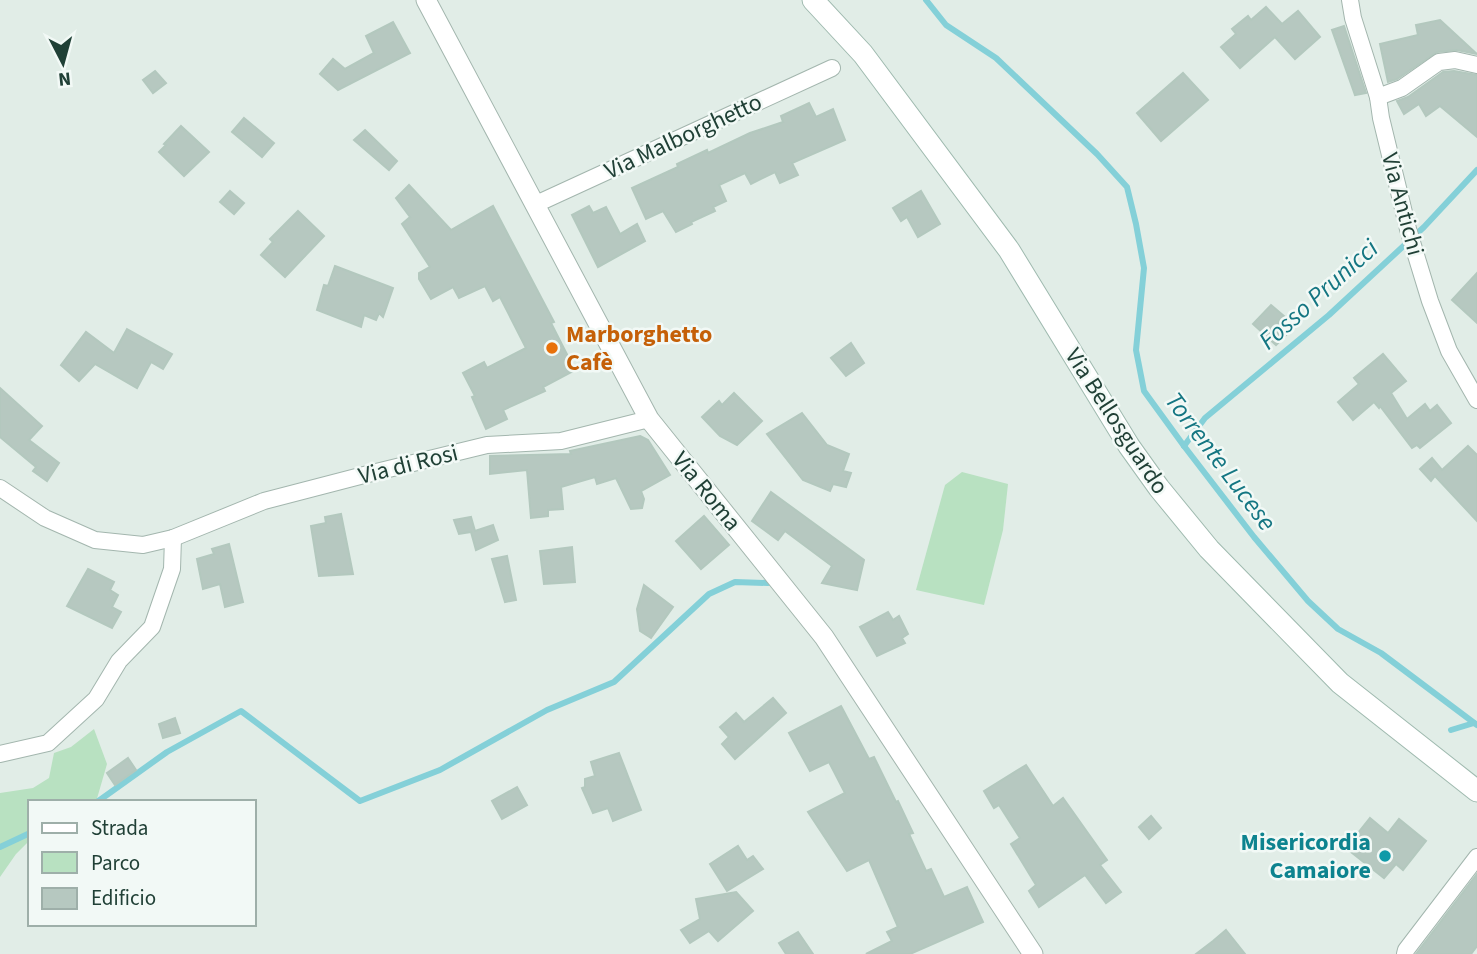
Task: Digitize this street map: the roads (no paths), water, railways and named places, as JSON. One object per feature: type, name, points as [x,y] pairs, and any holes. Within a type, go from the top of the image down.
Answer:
[{"type":"main road","name":"Via Bellosguardo","points":[[813,0],[863,54],[1009,250],[1129,446],[1209,549],[1340,683],[1477,791]]},
{"type":"street","name":"Via Roma","points":[[426,0],[649,419],[824,637],[1033,954]]},
{"type":"street","name":"Via Antichi","points":[[1350,0],[1353,18],[1378,97],[1408,229],[1430,301],[1450,351],[1477,400]]},
{"type":"street","points":[[1378,97],[1402,88],[1440,62],[1455,60],[1477,65]]},
{"type":"street","name":"Via Malborghetto","points":[[534,205],[832,68]]},
{"type":"street","name":"Via di Rosi","points":[[0,488],[45,518],[95,540],[143,545],[173,538],[264,501],[487,444],[561,441],[649,419]]},
{"type":"street","points":[[0,754],[48,743],[96,699],[119,661],[152,627],[172,569],[173,538]]},
{"type":"street","points":[[1405,954],[1405,950],[1474,861]]},
{"type":"waterway","name":"Torrente Lucese","points":[[926,0],[946,25],[996,58],[1097,154],[1127,187],[1144,268],[1136,350],[1144,391],[1184,446],[1254,537],[1308,601],[1338,629],[1381,653],[1477,725]]},
{"type":"waterway","name":"Fosso Prunicci","points":[[1184,446],[1205,418],[1329,315],[1424,227],[1477,170]]},
{"type":"waterway","points":[[100,800],[167,752],[241,711],[360,801],[440,770],[547,710],[614,682],[709,594],[735,582],[768,583]]},
{"type":"waterway","points":[[1451,730],[1474,723]]},
{"type":"waterway","points":[[0,847],[28,834]]},
{"type":"place","name":"Marborghetto Cafè","points":[[552,348]]},
{"type":"place","name":"Misericordia Camaiore","points":[[1385,856]]}]
